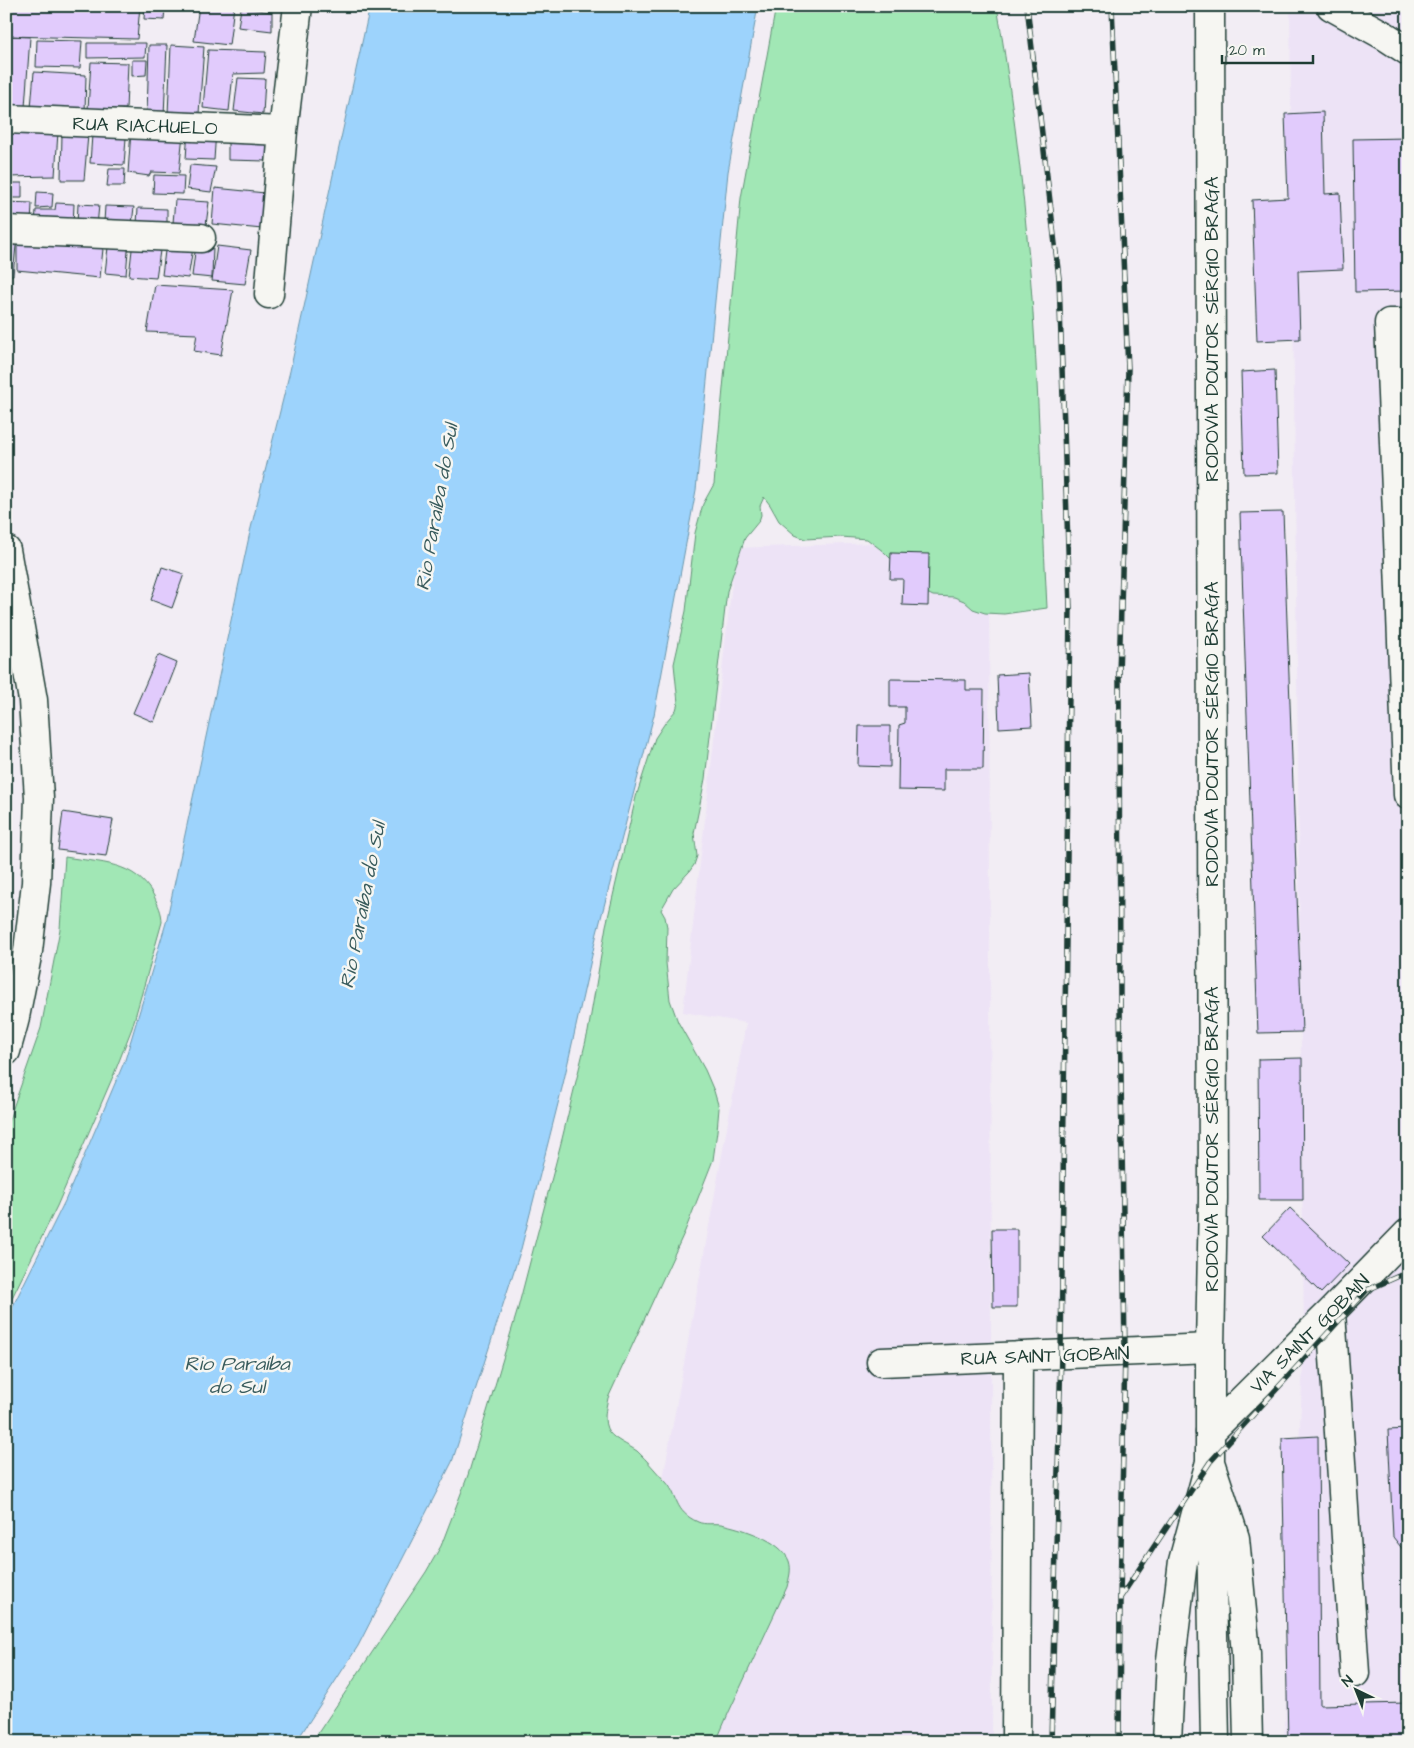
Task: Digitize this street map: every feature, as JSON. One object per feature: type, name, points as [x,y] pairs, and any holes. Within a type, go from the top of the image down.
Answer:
[{"type":"main road","points":[[269,294],[298,6]]},
{"type":"main road","name":"RODOVIA DOUTOR SÉRGIO BRAGA","points":[[1167,1742],[1171,1660],[1183,1561],[1210,1462],[1213,1198],[1210,6]]},
{"type":"main road","points":[[1331,6],[1408,51]]},
{"type":"main road","name":"RUA RIACHUELO","points":[[6,120],[284,131]]},
{"type":"main road","points":[[6,230],[201,238]]},
{"type":"main road","points":[[1408,322],[1389,323],[1403,538],[1408,795]]},
{"type":"main road","points":[[6,550],[33,700],[39,798],[36,883],[28,952],[14,1022],[6,1051]]},
{"type":"main road","name":"VIA SAINT GOBAIN","points":[[1210,1432],[1331,1312],[1408,1232]]},
{"type":"main road","points":[[1331,1312],[1355,1673]]},
{"type":"main road","name":"RUA SAINT GOBAIN","points":[[881,1362],[1210,1348]]},
{"type":"main road","points":[[1016,1742],[1018,1356]]},
{"type":"main road","points":[[1210,1462],[1215,1742]]},
{"type":"main road","name":"RODOVIA DOUTOR SÉRGIO BRAGA","points":[[1210,1462],[1235,1538],[1246,1653],[1248,1742]]},
{"type":"shaded area","points":[[1290,6],[1408,6],[1408,1742],[1284,1742],[1304,1344]]},
{"type":"shaded area","points":[[989,539],[992,1742],[615,1742],[746,1023],[683,1012],[736,548]]},
{"type":"green space","points":[[776,6],[997,6],[1009,80],[1029,255],[1036,356],[1047,608],[1004,614],[985,613],[973,609],[964,601],[954,597],[933,596],[923,591],[884,552],[867,539],[841,537],[805,539],[795,535],[779,521],[764,497],[760,506],[761,515],[759,521],[745,538],[727,591],[705,779],[694,833],[697,856],[694,865],[673,889],[661,910],[667,927],[666,963],[670,1000],[678,1022],[705,1070],[719,1108],[713,1160],[685,1231],[608,1398],[605,1419],[609,1432],[644,1458],[670,1487],[680,1508],[690,1518],[701,1523],[721,1524],[749,1532],[778,1547],[785,1554],[790,1564],[787,1587],[728,1714],[719,1735],[719,1742],[312,1742],[426,1572],[441,1546],[468,1475],[517,1312],[588,1032],[606,926],[636,797],[655,738],[676,710],[678,703],[674,664],[686,611],[695,533],[703,504],[714,484],[741,198]]},
{"type":"green space","points":[[65,857],[116,866],[137,876],[154,896],[161,912],[162,922],[132,1028],[114,1074],[57,1206],[6,1310],[6,1128],[41,1028],[60,929]]},
{"type":"water","name":"Rio Paraíba do Sul","points":[[370,6],[758,6],[728,172],[696,490],[654,715],[597,933],[563,1084],[521,1249],[452,1462],[358,1646],[296,1742],[6,1742],[6,1320],[65,1201],[125,1060],[166,923],[250,532],[290,371]]},
{"type":"building","points":[[6,6],[140,6],[137,39],[6,36]]},
{"type":"building","points":[[145,6],[165,6],[164,20],[144,19]]},
{"type":"building","points":[[199,6],[234,6],[229,45],[194,41]]},
{"type":"building","points":[[241,8],[272,12],[272,31],[238,27]]},
{"type":"building","points":[[6,36],[30,37],[25,107],[6,105]]},
{"type":"building","points":[[37,40],[82,41],[80,68],[36,67]]},
{"type":"building","points":[[87,43],[146,43],[145,57],[87,58]]},
{"type":"building","points":[[149,45],[167,45],[164,116],[147,116]]},
{"type":"building","points":[[171,45],[204,47],[199,113],[168,114]]},
{"type":"building","points":[[208,50],[266,52],[264,73],[233,74],[229,111],[203,108]]},
{"type":"building","points":[[132,60],[147,60],[146,75],[132,76]]},
{"type":"building","points":[[91,62],[128,63],[126,109],[88,109]]},
{"type":"building","points":[[34,72],[86,75],[85,112],[31,108]]},
{"type":"building","points":[[238,78],[265,79],[263,114],[234,111]]},
{"type":"building","points":[[1323,112],[1325,194],[1340,193],[1343,269],[1298,271],[1300,339],[1257,341],[1252,200],[1288,198],[1285,114]]},
{"type":"building","points":[[188,129],[216,130],[214,160],[186,159]]},
{"type":"building","points":[[131,131],[183,134],[179,173],[151,172],[149,176],[128,173]]},
{"type":"building","points":[[6,132],[58,132],[55,176],[6,177]]},
{"type":"building","points":[[62,134],[88,135],[84,180],[61,180]]},
{"type":"building","points":[[92,135],[126,138],[124,165],[90,163]]},
{"type":"building","points":[[228,135],[268,136],[266,161],[228,160]]},
{"type":"building","points":[[1408,138],[1408,291],[1355,292],[1353,139]]},
{"type":"building","points":[[190,165],[216,167],[211,192],[187,189]]},
{"type":"building","points":[[109,169],[125,169],[124,186],[107,186]]},
{"type":"building","points":[[154,175],[184,176],[183,194],[153,193]]},
{"type":"building","points":[[6,183],[22,183],[22,198],[6,198]]},
{"type":"building","points":[[215,188],[265,193],[262,229],[212,224]]},
{"type":"building","points":[[37,192],[53,193],[52,207],[36,208]]},
{"type":"building","points":[[175,200],[209,202],[206,225],[173,223]]},
{"type":"building","points":[[6,202],[32,203],[31,225],[6,224]]},
{"type":"building","points":[[56,203],[74,204],[73,226],[35,224],[36,210],[55,210]]},
{"type":"building","points":[[78,204],[99,205],[97,226],[77,226]]},
{"type":"building","points":[[105,206],[134,207],[132,224],[104,222]]},
{"type":"building","points":[[138,208],[167,209],[167,225],[137,224]]},
{"type":"building","points":[[6,235],[17,236],[13,275],[6,275]]},
{"type":"building","points":[[17,236],[104,239],[100,278],[17,270]]},
{"type":"building","points":[[109,239],[129,239],[126,275],[105,273]]},
{"type":"building","points":[[133,241],[161,244],[156,278],[129,276]]},
{"type":"building","points":[[166,243],[193,248],[188,278],[162,275]]},
{"type":"building","points":[[196,244],[213,246],[212,278],[192,276]]},
{"type":"building","points":[[217,246],[251,250],[245,284],[212,281]]},
{"type":"building","points":[[155,285],[233,290],[221,355],[194,351],[197,334],[147,332]]},
{"type":"building","points":[[1275,370],[1278,473],[1244,474],[1241,372]]},
{"type":"building","points":[[1283,512],[1302,1032],[1258,1033],[1240,513]]},
{"type":"building","points":[[891,553],[929,554],[928,606],[902,605],[903,579],[890,579]]},
{"type":"building","points":[[162,567],[184,574],[172,608],[151,600]]},
{"type":"building","points":[[158,655],[177,663],[154,722],[133,713]]},
{"type":"building","points":[[1029,673],[1032,726],[999,728],[997,675]]},
{"type":"building","points":[[890,679],[966,680],[966,690],[984,690],[983,769],[944,769],[944,791],[898,790],[899,725],[905,723],[905,707],[890,707]]},
{"type":"building","points":[[859,726],[890,726],[890,767],[858,766]]},
{"type":"building","points":[[63,812],[113,820],[106,856],[58,850]]},
{"type":"building","points":[[1302,1058],[1303,1200],[1259,1200],[1258,1059]]},
{"type":"building","points":[[1290,1208],[1349,1264],[1321,1293],[1263,1236]]},
{"type":"building","points":[[992,1229],[1017,1229],[1017,1307],[993,1307]]},
{"type":"building","points":[[1408,1429],[1408,1556],[1393,1537],[1388,1430]]},
{"type":"building","points":[[1318,1436],[1320,1705],[1408,1703],[1408,1742],[1288,1742],[1282,1438]]},
{"type":"railway","points":[[1027,6],[1059,278],[1070,608],[1061,1353],[1051,1742]]},
{"type":"railway","points":[[1112,6],[1128,369],[1119,675],[1120,1006],[1125,1351],[1119,1742]]},
{"type":"railway","points":[[1120,1598],[1210,1462],[1367,1290],[1408,1272]]}]
